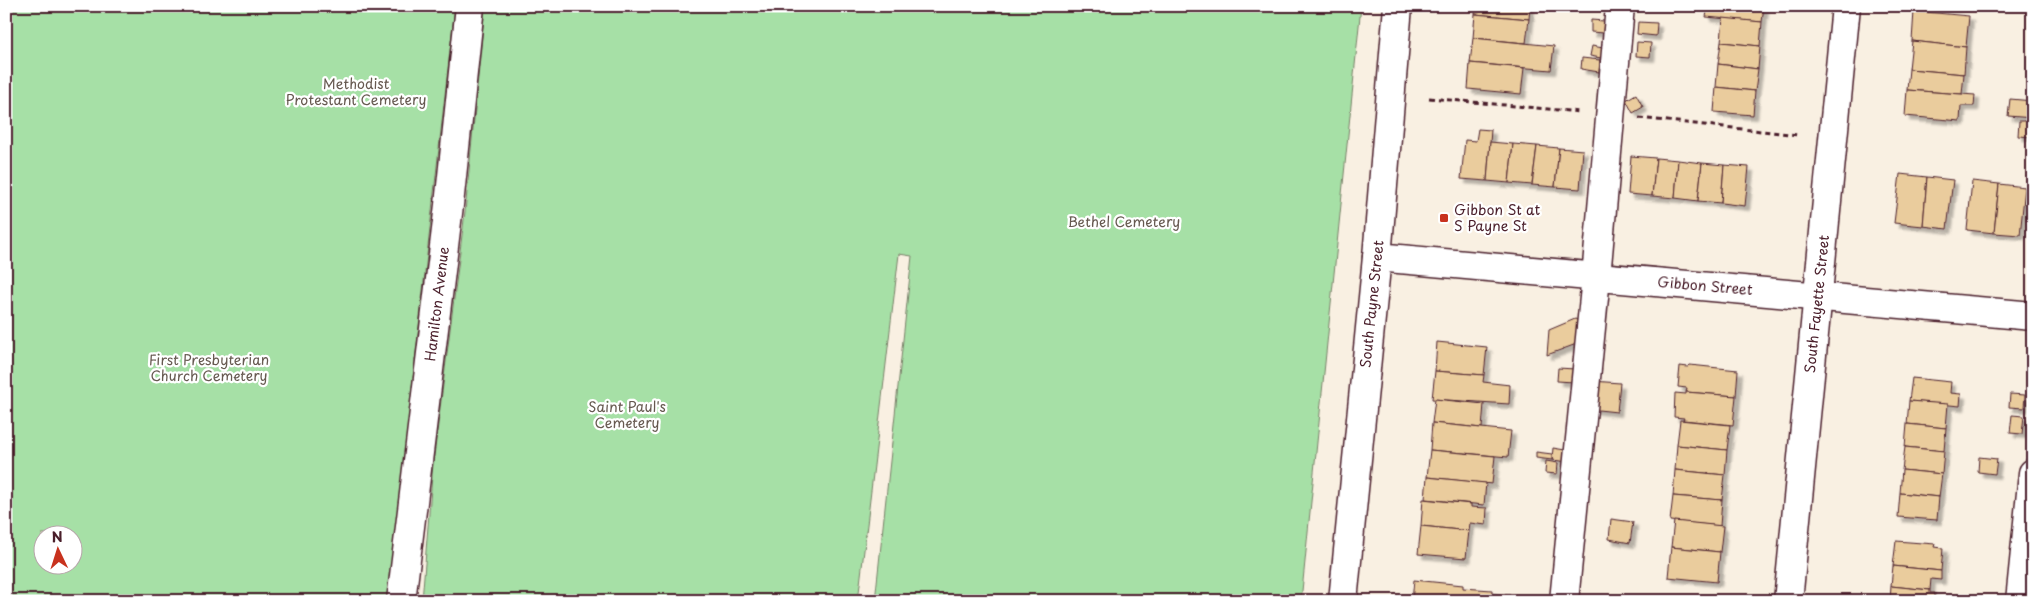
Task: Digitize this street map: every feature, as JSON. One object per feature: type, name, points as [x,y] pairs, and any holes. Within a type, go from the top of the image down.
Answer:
[{"type":"street","name":"Hamilton Avenue","points":[[402,601],[448,215],[470,6]]},
{"type":"street","name":"South Payne Street","points":[[1343,601],[1377,257],[1398,6]]},
{"type":"street","points":[[1564,601],[1620,6]]},
{"type":"street","name":"South Fayette Street","points":[[1788,601],[1846,6]]},
{"type":"street","name":"Gibbon Street","points":[[1377,257],[2033,316]]},
{"type":"street","points":[[2020,601],[2033,473]]},
{"type":"green space","name":"First Presbyterian Church Cemetery","points":[[6,6],[455,6],[388,601],[6,601]]},
{"type":"green space","name":"Bethel Cemetery","points":[[485,6],[1361,6],[1301,601],[875,601],[912,256],[899,254],[858,601],[422,601],[433,464],[465,212]]},
{"type":"building","points":[[1476,6],[1530,6],[1529,19],[1475,14]]},
{"type":"building","points":[[1708,6],[1764,6],[1762,22],[1706,17]]},
{"type":"building","points":[[1914,11],[1969,16],[1966,47],[1912,41]]},
{"type":"building","points":[[1475,14],[1529,19],[1526,43],[1473,38]]},
{"type":"building","points":[[1723,18],[1762,22],[1760,46],[1721,42]]},
{"type":"building","points":[[1591,20],[1604,21],[1603,33],[1591,32]]},
{"type":"building","points":[[1638,22],[1657,23],[1656,36],[1637,34]]},
{"type":"building","points":[[1473,38],[1554,46],[1551,70],[1470,63]]},
{"type":"building","points":[[1912,41],[1966,47],[1964,74],[1909,69]]},
{"type":"building","points":[[1637,42],[1651,43],[1650,57],[1636,56]]},
{"type":"building","points":[[1721,42],[1760,46],[1758,69],[1718,64]]},
{"type":"building","points":[[1592,46],[1603,48],[1601,58],[1590,56]]},
{"type":"building","points":[[1582,58],[1600,60],[1599,72],[1581,69]]},
{"type":"building","points":[[1470,63],[1524,68],[1521,94],[1468,89]]},
{"type":"building","points":[[1718,64],[1758,69],[1755,91],[1716,87]]},
{"type":"building","points":[[1909,69],[1964,74],[1962,94],[1907,90]]},
{"type":"building","points":[[1716,87],[1755,91],[1753,115],[1714,112]]},
{"type":"building","points":[[1907,90],[1975,95],[1974,106],[1961,106],[1960,121],[1905,116]]},
{"type":"building","points":[[1636,94],[1643,107],[1633,113],[1626,100]]},
{"type":"building","points":[[2010,99],[2033,101],[2033,118],[2008,116]]},
{"type":"building","points":[[2019,121],[2033,121],[2033,137],[2018,136]]},
{"type":"building","points":[[1478,129],[1491,130],[1487,181],[1461,179],[1465,140],[1476,141]]},
{"type":"building","points":[[1490,142],[1513,144],[1509,183],[1487,181]]},
{"type":"building","points":[[1513,144],[1537,146],[1532,185],[1509,183]]},
{"type":"building","points":[[1537,146],[1559,148],[1555,187],[1532,185]]},
{"type":"building","points":[[1559,148],[1583,150],[1580,189],[1555,187]]},
{"type":"building","points":[[1631,156],[1656,158],[1652,196],[1628,194]]},
{"type":"building","points":[[1656,158],[1678,160],[1675,198],[1652,196]]},
{"type":"building","points":[[1678,160],[1702,163],[1698,201],[1675,198]]},
{"type":"building","points":[[1702,163],[1724,165],[1721,203],[1698,201]]},
{"type":"building","points":[[1724,165],[1749,167],[1745,206],[1721,203]]},
{"type":"building","points":[[1900,174],[1927,177],[1923,226],[1894,223]]},
{"type":"building","points":[[1927,177],[1953,180],[1947,229],[1923,226]]},
{"type":"building","points":[[1972,181],[1999,184],[1994,233],[1967,230]]},
{"type":"building","points":[[1999,184],[2025,187],[2020,235],[1994,233]]},
{"type":"building","points":[[1575,319],[1580,321],[1579,343],[1547,355],[1549,330]]},
{"type":"building","points":[[1437,342],[1487,347],[1484,375],[1435,371]]},
{"type":"building","points":[[1690,365],[1738,370],[1736,396],[1686,392],[1687,388],[1678,387],[1680,366],[1688,367]]},
{"type":"building","points":[[1558,368],[1575,369],[1574,382],[1557,381]]},
{"type":"building","points":[[1435,371],[1484,375],[1483,382],[1510,385],[1509,404],[1432,399]]},
{"type":"building","points":[[1912,378],[1951,382],[1950,393],[1961,394],[1960,406],[1909,401]]},
{"type":"building","points":[[1592,381],[1620,383],[1617,412],[1589,409]]},
{"type":"building","points":[[1686,392],[1736,396],[1733,425],[1683,420],[1684,418],[1674,417],[1675,393],[1686,394]]},
{"type":"building","points":[[2010,394],[2025,395],[2024,408],[2009,407]]},
{"type":"building","points":[[1435,399],[1484,404],[1482,428],[1432,423]]},
{"type":"building","points":[[1909,401],[1948,404],[1946,428],[1907,424]]},
{"type":"building","points":[[2012,415],[2024,416],[2022,434],[2010,433]]},
{"type":"building","points":[[1680,420],[1730,425],[1727,450],[1677,445]]},
{"type":"building","points":[[1432,423],[1511,431],[1508,457],[1430,450]]},
{"type":"building","points":[[1907,424],[1946,428],[1944,451],[1905,447]]},
{"type":"building","points":[[1677,445],[1727,450],[1725,475],[1675,470]]},
{"type":"building","points":[[1905,447],[1944,451],[1942,474],[1902,470]]},
{"type":"building","points":[[1553,448],[1571,451],[1569,462],[1552,460]]},
{"type":"building","points":[[1430,450],[1495,456],[1492,484],[1427,477]]},
{"type":"building","points":[[1536,452],[1552,454],[1552,460],[1536,458]]},
{"type":"building","points":[[1979,457],[1997,459],[1995,474],[1978,472]]},
{"type":"building","points":[[1546,461],[1558,463],[1557,474],[1545,473]]},
{"type":"building","points":[[1675,470],[1725,475],[1722,500],[1673,496]]},
{"type":"building","points":[[1902,470],[1942,474],[1939,497],[1900,493]]},
{"type":"building","points":[[1427,477],[1486,483],[1484,505],[1425,499]]},
{"type":"building","points":[[1900,493],[1939,497],[1937,520],[1898,517]]},
{"type":"building","points":[[1673,496],[1722,500],[1720,526],[1670,521]]},
{"type":"building","points":[[1423,499],[1471,504],[1471,507],[1487,508],[1486,525],[1470,523],[1469,531],[1421,526]]},
{"type":"building","points":[[1611,519],[1633,522],[1630,543],[1609,539]]},
{"type":"building","points":[[1674,521],[1723,526],[1720,552],[1671,547]]},
{"type":"building","points":[[1421,526],[1469,531],[1466,558],[1418,554]]},
{"type":"building","points":[[1896,541],[1935,544],[1934,547],[1943,548],[1941,571],[1893,566]]},
{"type":"building","points":[[1671,547],[1720,552],[1717,582],[1668,577]]},
{"type":"building","points":[[1893,566],[1941,571],[1941,580],[1931,579],[1930,590],[1891,586]]},
{"type":"building","points":[[1414,580],[1463,585],[1463,588],[1492,590],[1492,594],[1510,595],[1510,601],[1412,601]]},
{"type":"building","points":[[1891,586],[1930,590],[1930,593],[1935,593],[1934,601],[1890,601]]},
{"type":"place","name":"Gibbon St at S Payne St","points":[[1444,218]]},
{"type":"park label","name":"Methodist Protestant Cemetery","points":[[356,92]]},
{"type":"park label","name":"Saint Paul's Cemetery","points":[[627,416]]}]
